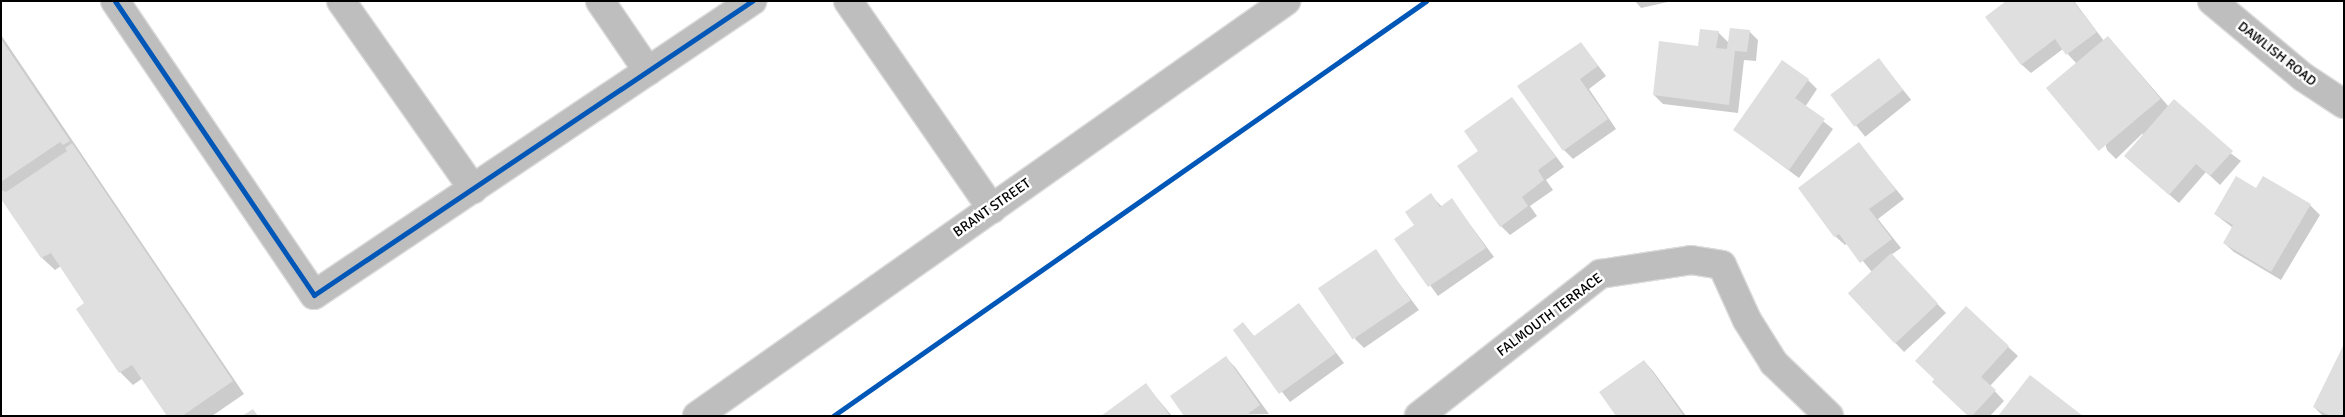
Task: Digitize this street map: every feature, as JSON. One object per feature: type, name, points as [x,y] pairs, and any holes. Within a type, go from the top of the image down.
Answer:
[{"type":"street","points":[[115,1],[314,295],[752,1]]},
{"type":"street","points":[[341,1],[473,189]]},
{"type":"street","points":[[600,1],[648,71]]},
{"type":"street","points":[[848,1],[992,209]]},
{"type":"street","name":"BRANT STREET","points":[[697,416],[1286,1]]},
{"type":"street","name":"DAWLISH ROAD","points":[[2212,1],[2303,77],[2344,104]]},
{"type":"street","name":"FALMOUTH TERRACE","points":[[1419,416],[1600,274],[1691,260],[1722,265],[1747,320],[1774,363],[1829,416]]},
{"type":"building","points":[[2006,1],[2073,1],[2097,32],[2066,55],[2055,39],[2021,65],[1985,17]]},
{"type":"building","points":[[1730,28],[1750,30],[1747,52],[1735,51],[1729,105],[1653,95],[1659,41],[1698,46],[1700,29],[1719,31],[1716,48],[1727,49]]},
{"type":"building","points":[[2108,36],[2161,99],[2099,151],[2046,88]]},
{"type":"building","points":[[1,39],[70,141],[63,145],[60,142],[1,182]]},
{"type":"building","points":[[1581,42],[1598,66],[1580,79],[1608,119],[1563,151],[1517,86]]},
{"type":"building","points":[[1879,58],[1903,90],[1854,127],[1830,95]]},
{"type":"building","points":[[1782,60],[1809,79],[1795,98],[1825,119],[1789,170],[1733,130]]},
{"type":"building","points":[[1512,97],[1556,157],[1538,170],[1544,180],[1522,197],[1528,206],[1500,227],[1457,166],[1478,151],[1464,131]]},
{"type":"building","points":[[2174,99],[2233,151],[2210,176],[2196,164],[2169,195],[2124,156]]},
{"type":"building","points":[[1859,142],[1896,190],[1869,209],[1892,239],[1860,263],[1839,234],[1834,237],[1798,188]]},
{"type":"building","points":[[72,143],[233,381],[182,416],[167,416],[132,365],[119,373],[76,309],[84,303],[51,253],[41,258],[1,199],[1,190],[6,192],[67,151],[65,148]]},
{"type":"building","points":[[2236,176],[2256,188],[2263,176],[2311,204],[2271,272],[2223,243],[2233,225],[2214,214]]},
{"type":"building","points":[[1431,193],[1440,207],[1452,198],[1486,248],[1428,287],[1394,239],[1414,225],[1405,212]]},
{"type":"building","points":[[1376,249],[1411,300],[1353,340],[1318,288]]},
{"type":"building","points":[[1891,253],[1938,303],[1895,344],[1848,293]]},
{"type":"building","points":[[1299,303],[1336,353],[1279,394],[1233,330],[1243,322],[1254,336]]},
{"type":"building","points":[[1966,306],[2009,346],[1981,377],[1996,390],[1972,416],[1968,416],[1932,382],[1934,379],[1915,361]]},
{"type":"building","points":[[2344,344],[2344,416],[2330,416],[2313,407]]},
{"type":"building","points":[[1226,356],[1260,405],[1245,416],[1184,416],[1170,396]]},
{"type":"building","points":[[1644,360],[1684,416],[1616,416],[1599,392]]},
{"type":"building","points":[[2030,375],[2083,416],[1998,416]]},
{"type":"building","points":[[1146,383],[1170,416],[1101,416]]},
{"type":"building","points":[[253,409],[258,416],[242,416]]},
{"type":"cycle path","points":[[115,1],[314,295],[752,1]]},
{"type":"cycle path","points":[[833,416],[1426,1]]}]
